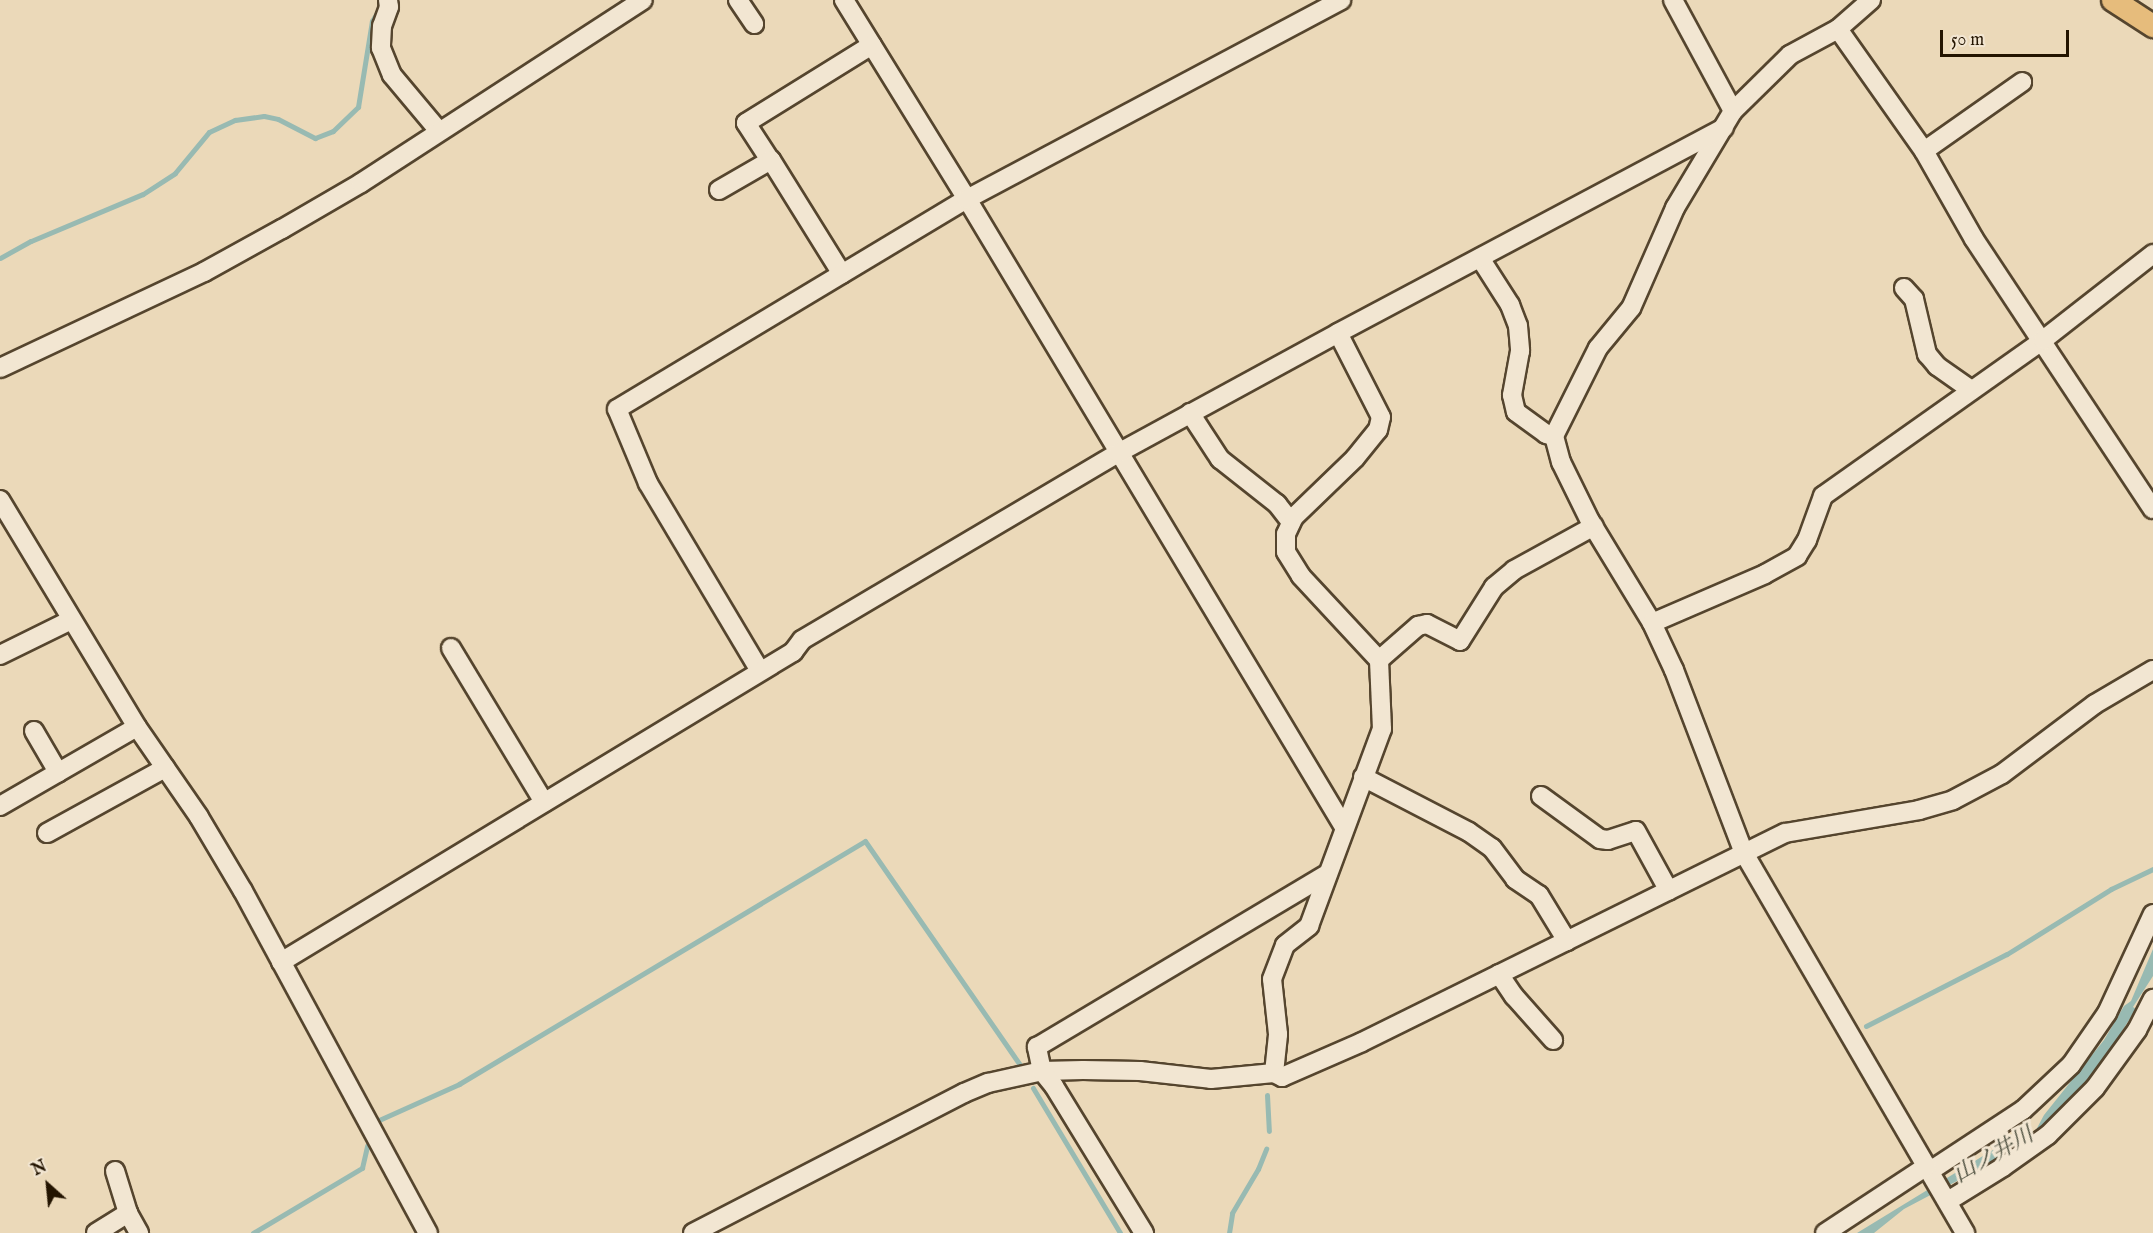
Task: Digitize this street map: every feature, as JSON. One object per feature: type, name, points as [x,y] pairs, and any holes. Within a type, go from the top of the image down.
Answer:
[{"type":"main road","points":[[2113,0],[2153,27]]},
{"type":"street","points":[[388,0],[389,7],[382,26],[381,48],[392,75],[439,131]]},
{"type":"street","points":[[0,368],[214,267],[361,183],[643,0]]},
{"type":"street","points":[[738,0],[754,24]]},
{"type":"street","points":[[844,0],[968,199],[1344,827]]},
{"type":"street","points":[[760,670],[648,483],[617,409],[968,199],[1341,0]]},
{"type":"street","points":[[1673,0],[1733,111]]},
{"type":"street","points":[[1871,0],[1838,29],[1790,55],[1733,111],[1675,208],[1631,308],[1598,348],[1554,436],[1561,462],[1594,526],[1653,623],[1674,670],[1744,853],[1965,1233]]},
{"type":"street","points":[[1838,29],[1924,151],[1974,239],[2153,509]]},
{"type":"street","points":[[842,274],[746,123],[872,45]]},
{"type":"street","points":[[1924,151],[2022,82]]},
{"type":"street","points":[[281,962],[793,652],[802,640],[1118,453],[1190,412],[1724,128]]},
{"type":"street","points":[[719,190],[770,160]]},
{"type":"street","points":[[1653,623],[1765,574],[1797,556],[1808,540],[1823,496],[2043,340],[2095,296],[2153,254]]},
{"type":"street","points":[[1480,258],[1510,305],[1518,326],[1520,351],[1512,396],[1516,412],[1546,434],[1554,436]]},
{"type":"street","points":[[1904,288],[1914,299],[1927,354],[1937,366],[1971,390]]},
{"type":"street","points":[[1274,1073],[1278,1034],[1272,979],[1285,945],[1309,926],[1344,827],[1383,729],[1379,660],[1301,576],[1286,552],[1286,534],[1294,517],[1355,458],[1378,430],[1381,417],[1338,333]]},
{"type":"street","points":[[1190,412],[1220,459],[1277,504],[1291,522]]},
{"type":"street","points":[[0,500],[137,727],[199,817],[281,962],[428,1233]]},
{"type":"street","points":[[1379,660],[1418,626],[1427,624],[1460,640],[1494,587],[1514,570],[1594,526]]},
{"type":"street","points":[[0,655],[71,620]]},
{"type":"street","points":[[451,648],[544,802]]},
{"type":"street","points":[[693,1233],[964,1093],[988,1083],[1042,1071],[1140,1071],[1211,1079],[1274,1073],[1282,1077],[1362,1042],[1785,833],[1919,810],[1953,800],[2002,774],[2095,704],[2153,670]]},
{"type":"street","points":[[0,806],[137,727]]},
{"type":"street","points":[[34,731],[58,772]]},
{"type":"street","points":[[47,833],[165,768]]},
{"type":"street","points":[[1363,777],[1469,832],[1492,848],[1515,879],[1539,895],[1567,941]]},
{"type":"street","points":[[1541,796],[1600,839],[1608,840],[1636,831],[1669,891]]},
{"type":"street","points":[[1144,1233],[1054,1086],[1042,1071],[1037,1047],[1327,874]]},
{"type":"street","points":[[1825,1233],[2022,1110],[2072,1065],[2107,1013],[2153,914]]},
{"type":"street","points":[[1499,974],[1514,996],[1553,1040]]},
{"type":"street","points":[[1947,1201],[2003,1167],[2048,1135],[2095,1088],[2137,1030],[2153,999]]},
{"type":"street","points":[[114,1171],[128,1213],[139,1233]]},
{"type":"street","points":[[96,1233],[128,1213]]},
{"type":"water","name":"山ノ井川","points":[[2153,949],[2153,976],[2133,1007],[2136,1009],[2085,1090],[2063,1114],[2010,1153],[1904,1209],[1874,1233],[1857,1233],[1996,1148],[2036,1130],[2044,1115],[2104,1040],[2124,1006],[2131,1001]]},
{"type":"waterway","points":[[0,258],[31,241],[143,194],[175,173],[209,132],[235,120],[264,116],[278,119],[315,138],[333,131],[358,107],[372,21],[381,6]]},
{"type":"waterway","points":[[379,1120],[459,1084],[865,841],[1021,1066]]},
{"type":"waterway","points":[[1866,1026],[2007,954],[2111,889],[2153,869]]},
{"type":"waterway","points":[[1033,1088],[1120,1233]]},
{"type":"waterway","points":[[1267,1095],[1269,1131]]},
{"type":"waterway","points":[[253,1233],[362,1168],[367,1146]]},
{"type":"waterway","points":[[1229,1233],[1232,1213],[1258,1169],[1266,1149]]}]
